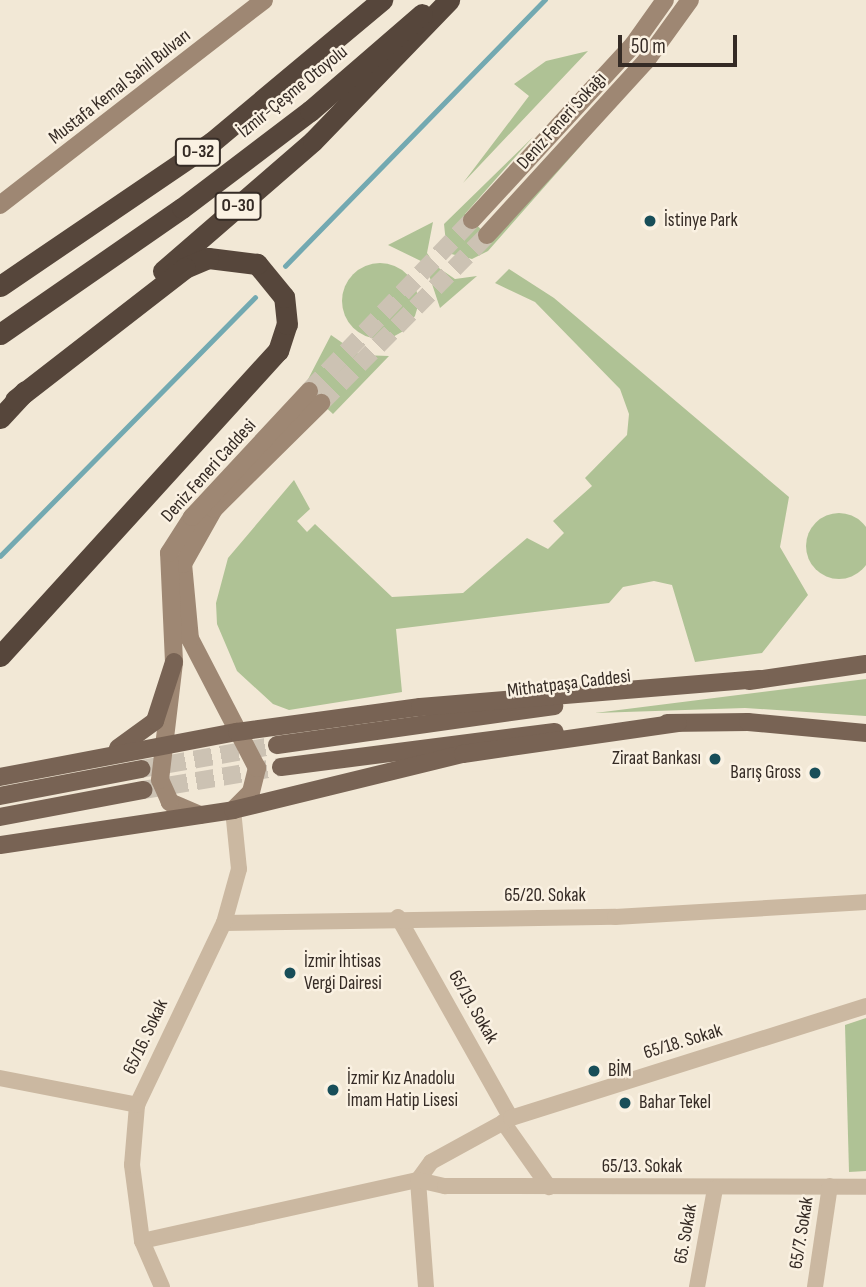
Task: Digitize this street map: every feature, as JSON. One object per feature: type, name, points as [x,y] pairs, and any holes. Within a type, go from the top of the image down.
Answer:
[{"type":"highway","name":"İzmir-Çeşme Otoyolu","points":[[0,286],[212,142],[382,0]]},
{"type":"highway","name":"İzmir-Çeşme Otoyolu","points":[[0,334],[53,302],[310,111],[437,0]]},
{"type":"highway","name":"O-30","points":[[0,418],[15,400],[313,141],[449,0]]},
{"type":"highway","points":[[0,656],[278,351],[287,324],[284,297],[257,264],[208,258],[185,268],[15,400]]},
{"type":"main road","name":"Mustafa Kemal Sahil Bulvarı","points":[[0,205],[264,0]]},
{"type":"main road","points":[[472,220],[633,45],[665,0]]},
{"type":"main road","name":"Deniz Feneri Sokağı","points":[[487,235],[646,61],[690,0]]},
{"type":"main road","name":"Deniz Feneri Caddesi","points":[[174,662],[166,591],[176,538],[315,397],[198,530],[183,564],[184,610],[190,639],[237,733]]},
{"type":"main road","points":[[174,662],[168,744],[160,768],[163,792],[180,809],[200,815]]},
{"type":"main road","points":[[92,759],[133,742],[155,721],[174,662]]},
{"type":"main road","name":"Mithatpaşa Caddesi","points":[[277,745],[866,664]]},
{"type":"main road","points":[[0,777],[168,744],[420,707],[760,680]]},
{"type":"main road","points":[[0,845],[233,810],[463,754],[678,723]]},
{"type":"main road","points":[[281,767],[481,737],[678,723],[866,733]]},
{"type":"main road","points":[[233,810],[251,792],[257,768],[237,733]]},
{"type":"main road","points":[[0,796],[141,769]]},
{"type":"main road","points":[[0,817],[143,790]]},
{"type":"street","name":"65/16. Sokak","points":[[162,1287],[142,1241],[132,1165],[137,1105],[224,923],[239,869],[233,810]]},
{"type":"street","name":"65/20. Sokak","points":[[224,923],[398,917],[615,917],[866,902]]},
{"type":"street","name":"65/19. Sokak","points":[[398,917],[507,1120],[549,1187]]},
{"type":"street","name":"65/18. Sokak","points":[[507,1120],[866,1006]]},
{"type":"street","points":[[0,1078],[137,1105]]},
{"type":"street","points":[[426,1287],[418,1180],[431,1163],[507,1120]]},
{"type":"street","name":"65/13. Sokak","points":[[142,1241],[418,1180],[549,1187],[715,1189],[866,1186]]},
{"type":"street","name":"65/7. Sokak","points":[[815,1287],[830,1186]]},
{"type":"street","name":"65. Sokak","points":[[697,1287],[715,1189]]},
{"type":"green space","points":[[588,51],[463,183],[529,96],[514,84],[546,61]]},
{"type":"green space","points":[[533,137],[465,214],[487,235],[584,142],[488,251],[472,259],[447,253],[444,224]]},
{"type":"green space","points":[[433,222],[427,253],[436,266],[455,279],[477,276],[440,308],[425,263],[388,245]]},
{"type":"green space","points":[[380,263],[394,266],[407,274],[415,287],[418,301],[415,315],[407,328],[394,336],[380,339],[366,336],[353,328],[345,315],[342,301],[345,287],[353,274],[366,266]]},
{"type":"green space","points":[[509,269],[554,298],[789,497],[780,547],[808,595],[762,653],[695,662],[672,585],[654,581],[623,587],[609,603],[396,629],[402,692],[289,710],[273,704],[237,671],[217,624],[216,603],[228,558],[294,480],[310,509],[297,521],[307,532],[315,524],[392,597],[463,593],[527,538],[548,549],[564,533],[553,521],[592,486],[585,478],[627,435],[629,414],[620,389],[535,302],[495,283]]},
{"type":"green space","points":[[331,335],[360,355],[389,356],[333,414],[304,387]]},
{"type":"green space","points":[[839,513],[852,516],[862,523],[869,533],[872,546],[869,559],[862,569],[852,576],[839,579],[826,576],[816,569],[809,559],[806,546],[809,533],[816,523],[826,516]]},
{"type":"green space","points":[[866,679],[866,716],[745,708],[595,713]]},
{"type":"green space","points":[[866,1018],[866,1171],[849,1172],[845,1025]]},
{"type":"waterway","points":[[285,266],[545,0]]},
{"type":"waterway","points":[[0,556],[255,297]]},
{"type":"tunnel","points":[[309,391],[472,220]]},
{"type":"tunnel","points":[[321,403],[487,235]]},
{"type":"tunnel","points":[[141,769],[277,745]]},
{"type":"tunnel","points":[[143,790],[281,767]]},
{"type":"place","name":"İstinye Park","points":[[650,221]]},
{"type":"place","name":"Ziraat Bankası","points":[[715,759]]},
{"type":"place","name":"Barış Gross","points":[[815,773]]},
{"type":"place","name":"İzmir İhtisas Vergi Dairesi","points":[[290,973]]},
{"type":"place","name":"BİM","points":[[594,1071]]},
{"type":"place","name":"İzmir Kız Anadolu İmam Hatip Lisesi","points":[[333,1090]]},
{"type":"place","name":"Bahar Tekel","points":[[625,1103]]}]
